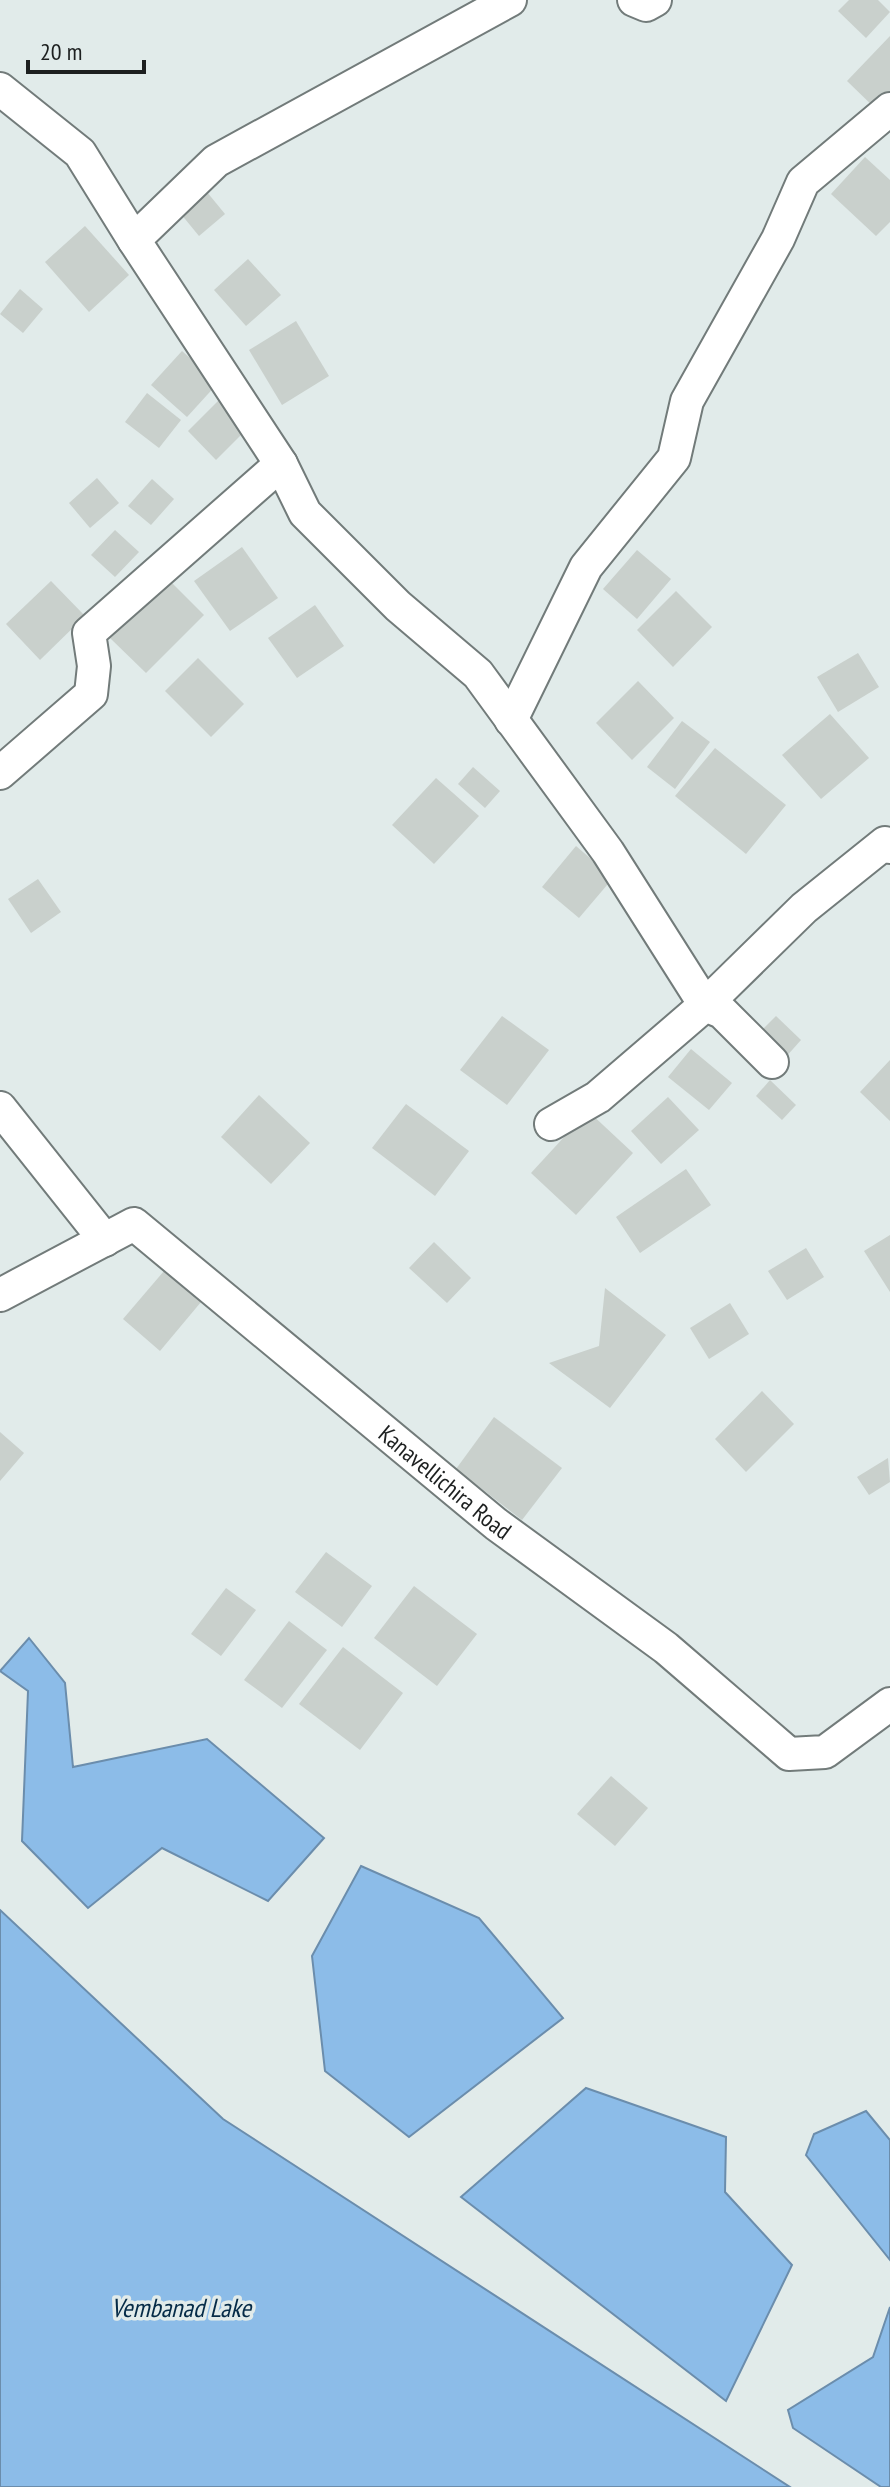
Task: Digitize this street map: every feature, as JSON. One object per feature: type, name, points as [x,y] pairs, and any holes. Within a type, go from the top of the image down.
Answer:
[{"type":"street","points":[[134,240],[216,161],[387,64],[510,0]]},
{"type":"street","points":[[634,0],[646,5],[655,0]]},
{"type":"street","points":[[0,89],[80,153],[281,464],[305,513],[398,606],[478,674],[608,852],[705,1005],[722,1012],[772,1062]]},
{"type":"street","points":[[511,720],[586,567],[674,458],[687,401],[778,239],[803,182],[890,109]]},
{"type":"street","points":[[0,773],[91,694],[94,666],[89,633],[281,464]]},
{"type":"street","points":[[551,1124],[598,1097],[705,1005],[804,908],[888,842]]},
{"type":"street","points":[[0,1108],[105,1240]]},
{"type":"street","name":"Kanavellichira Road","points":[[0,1295],[134,1224],[496,1524],[666,1648],[789,1754],[825,1752],[890,1704]]},
{"type":"water","points":[[29,1638],[65,1683],[73,1767],[207,1739],[324,1838],[268,1901],[162,1848],[88,1908],[22,1841],[28,1691],[0,1671]]},
{"type":"water","points":[[361,1866],[479,1918],[563,2018],[409,2137],[325,2071],[312,1956]]},
{"type":"water","name":"Vembanad Lake","points":[[0,1910],[223,2119],[790,2487],[0,2487]]},
{"type":"water","points":[[586,2088],[726,2137],[725,2192],[792,2265],[726,2401],[461,2197]]},
{"type":"water","points":[[866,2111],[890,2140],[890,2260],[806,2155],[814,2134]]},
{"type":"water","points":[[890,2307],[890,2487],[881,2487],[793,2428],[788,2410],[873,2357]]},
{"type":"building","points":[[849,0],[878,0],[890,12],[866,38],[838,11]]},
{"type":"building","points":[[890,36],[890,98],[878,111],[847,81]]},
{"type":"building","points":[[865,157],[890,180],[890,222],[876,236],[831,194]]},
{"type":"building","points":[[202,186],[225,214],[199,236],[176,208]]},
{"type":"building","points":[[85,226],[129,275],[89,312],[45,262]]},
{"type":"building","points":[[248,259],[281,295],[246,326],[214,290]]},
{"type":"building","points":[[20,289],[43,309],[23,333],[0,314]]},
{"type":"building","points":[[296,321],[329,376],[282,405],[249,350]]},
{"type":"building","points":[[182,351],[218,383],[187,417],[151,385]]},
{"type":"building","points":[[147,393],[181,420],[159,448],[125,422]]},
{"type":"building","points":[[224,395],[252,424],[216,460],[188,431]]},
{"type":"building","points":[[97,478],[119,503],[90,528],[69,503]]},
{"type":"building","points":[[152,479],[174,499],[151,525],[128,506]]},
{"type":"building","points":[[115,530],[139,552],[115,577],[91,555]]},
{"type":"building","points":[[242,547],[278,598],[230,631],[194,581]]},
{"type":"building","points":[[637,550],[671,579],[637,619],[603,589]]},
{"type":"building","points":[[169,580],[204,615],[146,673],[110,638]]},
{"type":"building","points":[[51,581],[85,616],[40,660],[6,624]]},
{"type":"building","points":[[676,591],[712,627],[673,667],[637,630]]},
{"type":"building","points":[[315,605],[344,646],[297,678],[268,638]]},
{"type":"building","points":[[858,653],[879,687],[838,712],[817,677]]},
{"type":"building","points":[[198,658],[244,704],[211,737],[165,691]]},
{"type":"building","points":[[638,681],[674,718],[632,760],[596,723]]},
{"type":"building","points":[[830,714],[869,758],[821,799],[782,755]]},
{"type":"building","points":[[682,721],[710,742],[675,789],[647,767]]},
{"type":"building","points":[[715,748],[786,805],[746,854],[675,796]]},
{"type":"building","points":[[473,767],[500,791],[485,808],[458,784]]},
{"type":"building","points":[[436,778],[479,816],[434,864],[392,825]]},
{"type":"building","points":[[576,846],[613,878],[579,918],[542,887]]},
{"type":"building","points":[[38,879],[61,912],[31,933],[8,899]]},
{"type":"building","points":[[502,1016],[549,1050],[507,1105],[460,1070]]},
{"type":"building","points":[[776,1016],[801,1040],[785,1058],[759,1033]]},
{"type":"building","points":[[691,1049],[732,1083],[709,1110],[668,1077]]},
{"type":"building","points":[[890,1060],[890,1121],[860,1092]]},
{"type":"building","points":[[770,1080],[796,1105],[782,1120],[756,1096]]},
{"type":"building","points":[[259,1095],[310,1143],[271,1184],[221,1137]]},
{"type":"building","points":[[668,1097],[699,1130],[661,1164],[631,1131]]},
{"type":"building","points":[[406,1104],[469,1151],[435,1196],[372,1148]]},
{"type":"building","points":[[588,1111],[633,1153],[576,1215],[531,1173]]},
{"type":"building","points":[[686,1169],[711,1205],[640,1253],[616,1217]]},
{"type":"building","points":[[890,1235],[890,1292],[864,1251]]},
{"type":"building","points":[[434,1242],[471,1278],[447,1303],[409,1268]]},
{"type":"building","points":[[806,1248],[824,1277],[787,1300],[768,1271]]},
{"type":"building","points":[[164,1271],[201,1302],[160,1351],[123,1319]]},
{"type":"building","points":[[605,1288],[666,1335],[610,1408],[549,1363],[599,1346]]},
{"type":"building","points":[[730,1303],[749,1334],[709,1359],[690,1328]]},
{"type":"building","points":[[762,1391],[794,1424],[746,1472],[715,1439]]},
{"type":"building","points":[[494,1417],[562,1468],[522,1520],[456,1469]]},
{"type":"building","points":[[0,1432],[24,1453],[0,1481]]},
{"type":"building","points":[[888,1458],[890,1482],[869,1495],[857,1477]]},
{"type":"building","points":[[326,1552],[372,1586],[342,1627],[295,1592]]},
{"type":"building","points":[[414,1586],[477,1634],[437,1686],[374,1638]]},
{"type":"building","points":[[226,1588],[256,1610],[221,1656],[191,1634]]},
{"type":"building","points":[[289,1621],[327,1650],[282,1708],[244,1680]]},
{"type":"building","points":[[343,1647],[403,1693],[360,1750],[299,1704]]},
{"type":"building","points":[[611,1776],[648,1808],[615,1846],[577,1814]]}]
